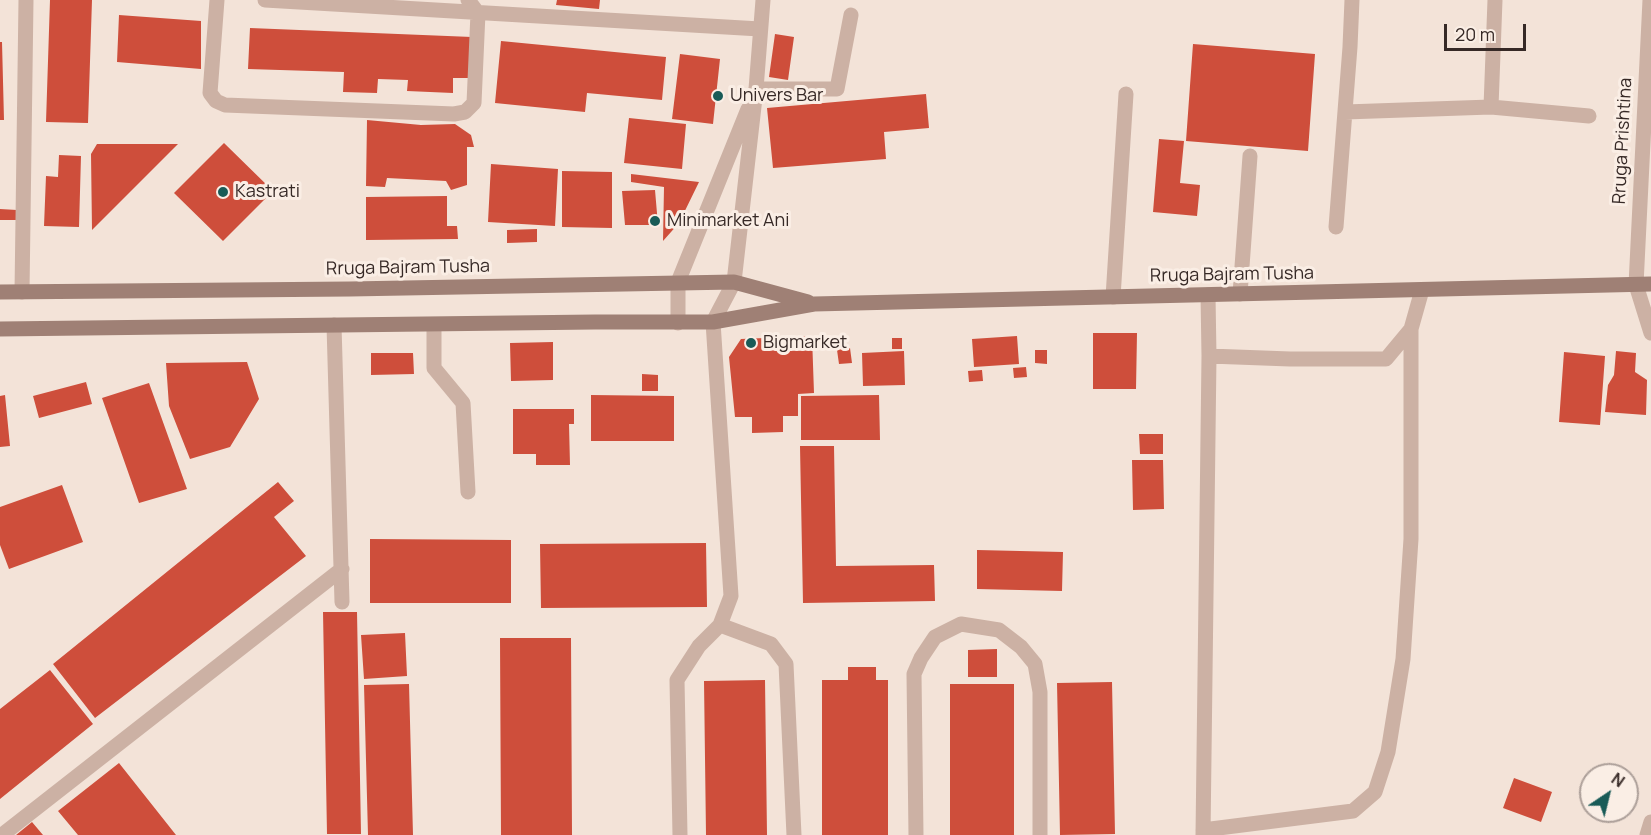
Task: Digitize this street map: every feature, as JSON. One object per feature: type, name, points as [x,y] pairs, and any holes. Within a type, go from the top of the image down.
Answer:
[{"type":"main road","name":"Rruga Bajram Tusha","points":[[0,292],[362,289],[734,282],[814,304]]},
{"type":"main road","name":"Rruga Bajram Tusha","points":[[0,329],[678,323],[713,322],[814,304],[1644,284]]},
{"type":"street","points":[[22,292],[26,0]]},
{"type":"street","points":[[217,0],[210,93],[216,101],[225,105],[454,114],[465,112],[474,103],[478,13],[468,0]]},
{"type":"street","points":[[265,0],[760,29]]},
{"type":"street","points":[[680,835],[677,680],[699,646],[720,625],[731,596],[713,322],[734,282],[756,89],[763,0]]},
{"type":"street","points":[[1336,226],[1352,0]]},
{"type":"street","points":[[1491,107],[1495,0]]},
{"type":"street","name":"Rruga Prishtina","points":[[1644,284],[1650,0]]},
{"type":"street","points":[[756,89],[837,89],[851,15]]},
{"type":"street","points":[[678,323],[678,282],[756,89]]},
{"type":"street","points":[[1113,297],[1126,94]]},
{"type":"street","points":[[1345,112],[1491,107],[1589,117]]},
{"type":"street","points":[[1240,294],[1250,156]]},
{"type":"street","points":[[1644,284],[1651,333]]},
{"type":"street","points":[[1208,295],[1203,832],[1353,811],[1375,792],[1388,752],[1403,659],[1411,539],[1411,329],[1422,290]]},
{"type":"street","points":[[434,325],[434,368],[462,403],[468,492]]},
{"type":"street","points":[[334,326],[342,602]]},
{"type":"street","points":[[1209,356],[1386,359],[1411,329]]},
{"type":"street","points":[[2,835],[342,569]]},
{"type":"street","points":[[916,835],[914,674],[921,658],[935,637],[961,624],[999,630],[1021,647],[1035,664],[1040,692],[1040,835]]},
{"type":"street","points":[[720,625],[771,644],[786,664],[794,835]]},
{"type":"street","points":[[1647,835],[1651,822]]},
{"type":"building","points":[[50,0],[92,0],[88,123],[46,122]]},
{"type":"building","points":[[557,0],[600,0],[599,9],[556,5]]},
{"type":"building","points":[[119,15],[201,21],[201,69],[117,62]]},
{"type":"building","points":[[250,28],[472,37],[471,78],[453,78],[453,93],[407,91],[408,80],[378,79],[377,93],[343,92],[344,72],[248,69]]},
{"type":"building","points":[[775,34],[794,37],[788,80],[769,77]]},
{"type":"building","points":[[501,41],[666,57],[662,100],[587,93],[585,112],[495,103]]},
{"type":"building","points":[[0,42],[2,42],[4,120],[0,120]]},
{"type":"building","points":[[1193,44],[1315,54],[1308,151],[1186,141]]},
{"type":"building","points":[[680,54],[720,59],[713,124],[672,119]]},
{"type":"building","points":[[926,94],[929,128],[884,132],[886,159],[773,168],[767,108]]},
{"type":"building","points":[[629,118],[686,124],[682,169],[624,163]]},
{"type":"building","points":[[367,120],[421,125],[455,124],[471,135],[474,147],[467,147],[467,185],[451,190],[446,181],[387,178],[385,187],[366,186]]},
{"type":"building","points":[[1159,139],[1184,141],[1180,183],[1200,185],[1197,216],[1153,212]]},
{"type":"building","name":"Kastrati","points":[[224,143],[273,191],[223,241],[174,193]]},
{"type":"building","points":[[97,144],[178,144],[92,230],[91,154]]},
{"type":"building","points":[[59,155],[81,156],[79,227],[44,226],[46,176],[58,177]]},
{"type":"building","points":[[491,164],[558,169],[555,226],[488,222]]},
{"type":"building","points":[[562,171],[612,172],[612,228],[562,227]]},
{"type":"building","points":[[631,174],[699,182],[679,223],[663,241],[664,187],[631,182]]},
{"type":"building","points":[[655,190],[658,225],[625,225],[622,191]]},
{"type":"building","points":[[447,196],[447,226],[457,226],[458,239],[366,240],[366,197]]},
{"type":"building","points":[[0,209],[17,210],[16,220],[0,220]]},
{"type":"building","points":[[537,229],[537,242],[507,243],[507,230]]},
{"type":"building","points":[[1093,333],[1137,333],[1136,389],[1093,389]]},
{"type":"building","points":[[812,336],[814,393],[798,394],[798,416],[783,416],[783,432],[752,433],[752,417],[735,417],[729,357],[741,339]]},
{"type":"building","points":[[1017,336],[1019,364],[974,367],[972,339]]},
{"type":"building","points":[[892,338],[902,338],[902,349],[892,349]]},
{"type":"building","points":[[553,342],[553,380],[511,381],[510,343]]},
{"type":"building","points":[[850,348],[852,363],[839,364],[837,350]]},
{"type":"building","points":[[1035,350],[1047,350],[1047,364],[1035,363]]},
{"type":"building","points":[[904,351],[905,385],[863,386],[862,353]]},
{"type":"building","points":[[1616,351],[1636,353],[1635,372],[1647,380],[1646,415],[1605,412],[1608,385],[1614,375]]},
{"type":"building","points":[[1564,352],[1605,356],[1600,425],[1559,422]]},
{"type":"building","points":[[371,353],[413,353],[414,374],[371,375]]},
{"type":"building","points":[[247,362],[259,399],[230,447],[190,459],[169,406],[166,363]]},
{"type":"building","points":[[1026,367],[1027,377],[1014,378],[1013,368]]},
{"type":"building","points":[[982,370],[983,381],[969,382],[968,371]]},
{"type":"building","points":[[642,374],[658,375],[658,391],[642,391]]},
{"type":"building","points":[[86,382],[92,404],[39,418],[33,396]]},
{"type":"building","points":[[149,383],[187,489],[139,503],[102,398]]},
{"type":"building","points":[[5,395],[10,446],[0,447],[0,396]]},
{"type":"building","points":[[591,395],[674,396],[674,441],[591,441]]},
{"type":"building","points":[[879,395],[880,440],[801,440],[801,396]]},
{"type":"building","points":[[513,409],[574,409],[574,424],[569,424],[570,465],[536,465],[536,454],[513,454]]},
{"type":"building","points":[[1139,434],[1163,434],[1163,454],[1140,454]]},
{"type":"building","points":[[800,446],[834,446],[836,566],[934,565],[935,601],[803,603]]},
{"type":"building","points":[[1132,460],[1163,460],[1164,509],[1133,510]]},
{"type":"building","points":[[278,482],[294,501],[274,517],[306,556],[95,718],[53,664]]},
{"type":"building","points":[[62,485],[83,542],[9,569],[0,545],[0,507]]},
{"type":"building","points":[[370,539],[511,540],[511,603],[370,603]]},
{"type":"building","points":[[706,543],[707,607],[541,608],[540,544]]},
{"type":"building","points":[[977,550],[1063,552],[1062,591],[977,589]]},
{"type":"building","points":[[323,612],[357,612],[361,834],[327,834]]},
{"type":"building","points":[[405,633],[407,676],[364,679],[361,635]]},
{"type":"building","points":[[500,638],[571,638],[572,835],[501,835]]},
{"type":"building","points":[[997,649],[997,677],[968,677],[968,650]]},
{"type":"building","points":[[848,667],[876,667],[876,680],[888,680],[888,835],[822,835],[822,680],[848,680]]},
{"type":"building","points":[[50,670],[93,724],[0,799],[0,709]]},
{"type":"building","points":[[765,680],[767,835],[706,835],[704,681]]},
{"type":"building","points":[[1112,682],[1115,834],[1060,835],[1057,683]]},
{"type":"building","points":[[409,684],[413,835],[368,835],[364,685]]},
{"type":"building","points":[[950,684],[1014,684],[1014,835],[950,835]]},
{"type":"building","points":[[119,763],[176,835],[78,835],[58,811]]},
{"type":"building","points":[[1514,778],[1552,792],[1541,822],[1503,808]]},
{"type":"building","points":[[32,822],[43,835],[16,835]]},
{"type":"place","name":"Univers Bar","points":[[718,96]]},
{"type":"place","name":"Kastrati","points":[[223,192]]},
{"type":"place","name":"Minimarket Ani","points":[[655,221]]},
{"type":"place","name":"Bigmarket","points":[[751,343]]}]
